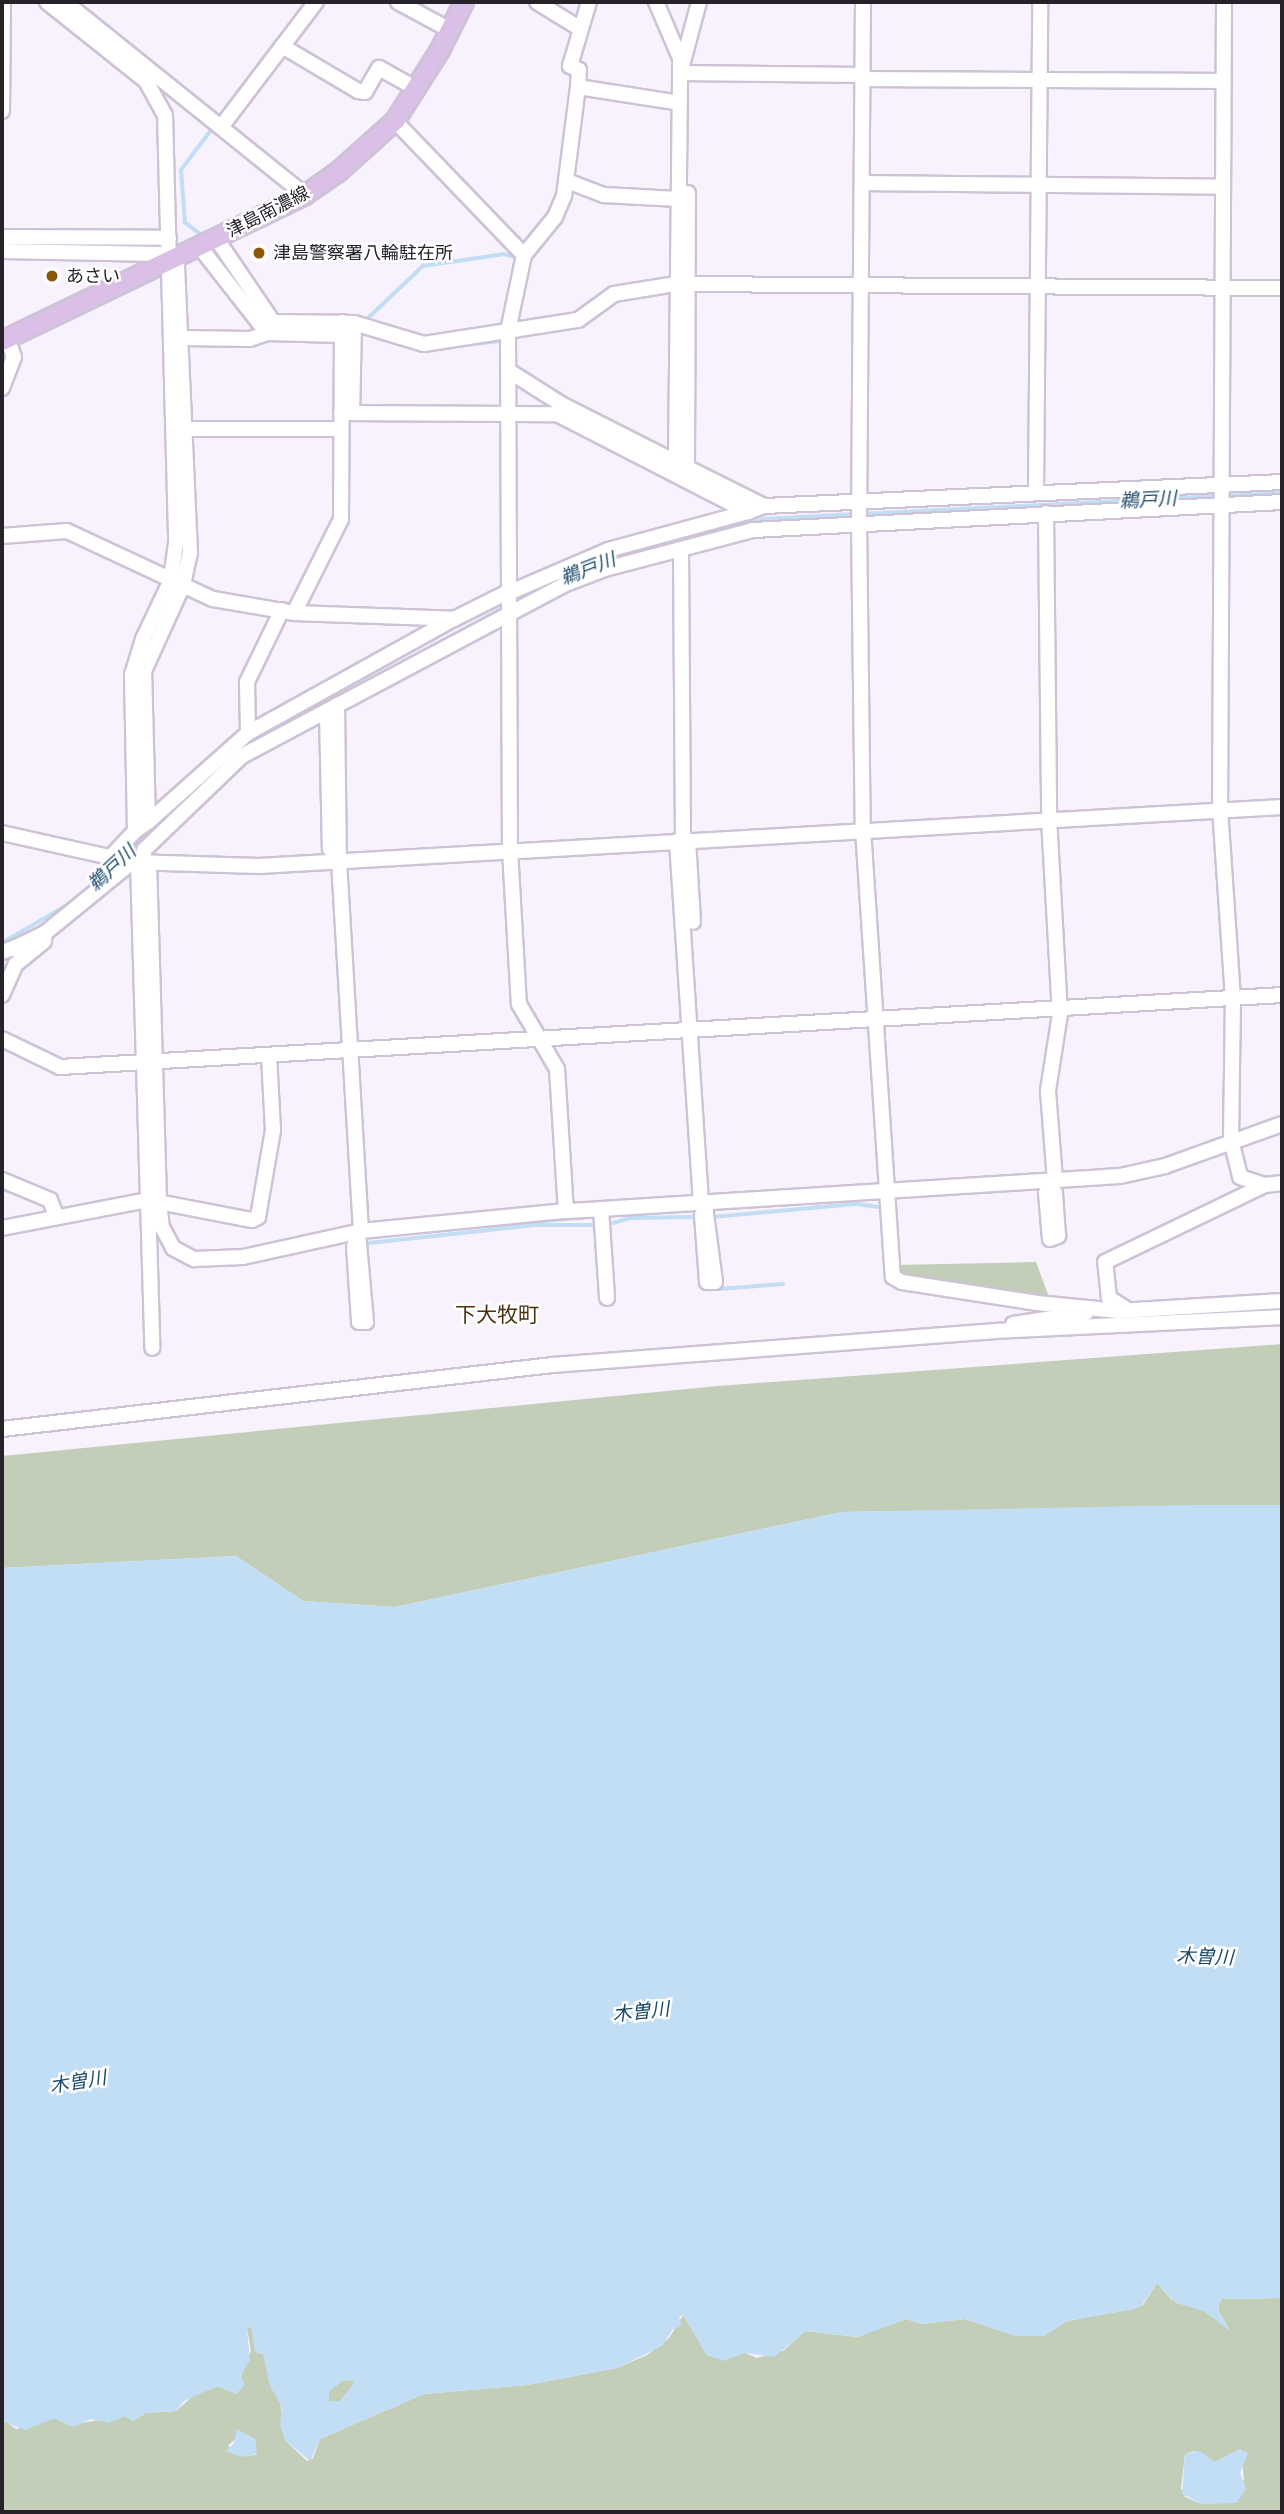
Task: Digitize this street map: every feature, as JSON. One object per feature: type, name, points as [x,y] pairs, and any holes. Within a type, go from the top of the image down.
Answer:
[{"type":"main road","name":"津島南濃線","points":[[4,341],[305,195],[364,152],[395,121],[417,89],[464,2]]},
{"type":"street","points":[[2,111],[3,2]]},
{"type":"street","points":[[47,2],[146,80],[165,115],[169,238],[183,338],[190,553],[177,582],[143,639],[132,674],[142,826],[131,861],[149,1063],[153,1201],[152,1348]]},
{"type":"street","points":[[65,2],[305,195]]},
{"type":"street","points":[[217,124],[305,2]]},
{"type":"street","points":[[217,124],[316,2]]},
{"type":"street","points":[[398,2],[450,30]]},
{"type":"street","points":[[537,2],[579,28]]},
{"type":"street","points":[[566,1211],[557,1069],[519,1004],[510,850],[508,331],[524,255],[555,217],[567,181],[579,87],[579,69],[569,66],[589,2]]},
{"type":"street","points":[[656,2],[684,73],[682,464]]},
{"type":"street","points":[[682,284],[678,199],[680,103],[699,2]]},
{"type":"street","points":[[863,2],[860,512],[863,829],[891,1267],[893,1277],[902,1282],[1124,1311]]},
{"type":"street","points":[[1040,2],[1043,81]]},
{"type":"street","points":[[1040,493],[1043,81],[1047,2]]},
{"type":"street","points":[[1224,2],[1220,807],[1233,997],[1231,1139],[1240,1177],[1265,1185]]},
{"type":"street","points":[[282,46],[358,92],[365,92],[379,68],[417,89]]},
{"type":"street","points":[[684,73],[1043,81],[1223,80]]},
{"type":"street","points":[[579,87],[680,103]]},
{"type":"street","points":[[395,121],[524,255]]},
{"type":"street","points":[[567,181],[604,195],[678,199]]},
{"type":"street","points":[[864,183],[1222,187]]},
{"type":"street","points":[[2,237],[169,238]]},
{"type":"street","points":[[216,237],[273,322],[346,327],[424,344],[578,320],[614,294],[682,284],[1282,288]]},
{"type":"street","points":[[199,246],[267,333]]},
{"type":"street","points":[[2,251],[161,254],[173,259]]},
{"type":"street","points":[[173,259],[177,582]]},
{"type":"street","points":[[183,338],[250,339],[267,333],[346,327]]},
{"type":"street","points":[[248,733],[247,682],[341,519],[341,429],[347,406],[346,327]]},
{"type":"street","points":[[2,366],[4,341]]},
{"type":"street","points":[[2,388],[14,357],[4,341]]},
{"type":"street","points":[[509,371],[561,404],[764,506],[860,512],[1042,513],[1220,495],[1282,482]]},
{"type":"street","points":[[347,406],[557,414],[748,512]]},
{"type":"street","points":[[187,429],[341,429]]},
{"type":"street","points":[[142,826],[248,733],[454,620],[605,569],[753,530],[860,512],[1040,493],[1220,495],[1282,502]]},
{"type":"street","points":[[2,977],[14,952],[44,941],[45,933],[144,850],[242,757],[332,708],[507,602],[608,550],[764,506]]},
{"type":"street","points":[[1042,513],[1045,818],[1056,1009],[1048,1091],[1050,1183]]},
{"type":"street","points":[[2,536],[67,531],[213,599],[288,611],[454,620]]},
{"type":"street","points":[[681,550],[683,840],[706,1205]]},
{"type":"street","points":[[332,708],[335,861],[357,1235]]},
{"type":"street","points":[[2,833],[131,861],[259,866],[1220,807],[1282,807]]},
{"type":"street","points":[[2,996],[16,964],[14,952]]},
{"type":"street","points":[[2,1039],[60,1067],[269,1057],[1282,995]]},
{"type":"street","points":[[2,1228],[56,1216],[153,1201],[251,1220],[258,1217],[273,1130],[269,1057]]},
{"type":"street","points":[[153,1201],[166,1240],[194,1259],[243,1258],[357,1235],[566,1211],[1050,1183],[1147,1172],[1231,1139],[1282,1124]]},
{"type":"street","points":[[2,1180],[50,1199],[56,1216]]},
{"type":"street","points":[[1124,1311],[1109,1298],[1105,1262],[1265,1185],[1282,1183]]},
{"type":"street","points":[[601,1209],[607,1298]]},
{"type":"street","points":[[996,1331],[1022,1321],[1124,1311],[1282,1301]]},
{"type":"street","points":[[2,1429],[553,1365],[996,1331],[1282,1317]]},
{"type":"green space","points":[[1036,1262],[1050,1300],[899,1276],[896,1265]]},
{"type":"green space","points":[[1282,1344],[1282,1505],[842,1512],[395,1607],[303,1601],[236,1556],[2,1568],[2,1456],[718,1386]]},
{"type":"green space","points":[[1157,2283],[1171,2299],[1204,2311],[1229,2329],[1218,2310],[1221,2299],[1282,2298],[1282,2512],[2,2512],[2,2419],[16,2429],[55,2418],[68,2425],[125,2416],[133,2421],[146,2413],[176,2411],[193,2396],[218,2386],[228,2389],[241,2376],[251,2351],[247,2328],[252,2327],[255,2352],[263,2354],[280,2400],[285,2440],[307,2461],[313,2458],[320,2439],[424,2394],[527,2385],[617,2368],[647,2355],[669,2338],[683,2315],[707,2355],[745,2353],[757,2358],[783,2351],[805,2331],[857,2337],[906,2319],[922,2324],[965,2319],[1016,2336],[1044,2336],[1067,2321],[1143,2305]],"holes":[[[248,2436],[255,2439],[256,2455],[242,2456],[228,2446],[236,2438]],[[1241,2449],[1244,2480],[1219,2503],[1202,2504],[1185,2497],[1181,2488],[1185,2454],[1195,2451],[1215,2462]]]},
{"type":"green space","points":[[343,2380],[354,2381],[353,2385],[340,2401],[329,2401],[329,2391]]},
{"type":"water","name":"木曽川","points":[[1282,1505],[1282,2298],[1221,2299],[1218,2310],[1230,2331],[1204,2311],[1176,2303],[1157,2283],[1142,2305],[1067,2321],[1044,2336],[1016,2336],[965,2319],[922,2324],[906,2319],[858,2337],[806,2331],[774,2357],[745,2353],[723,2361],[707,2355],[683,2315],[679,2317],[682,2326],[673,2329],[662,2346],[617,2368],[527,2385],[424,2394],[320,2439],[310,2461],[285,2440],[280,2425],[282,2407],[270,2386],[263,2354],[255,2352],[251,2327],[247,2328],[250,2360],[241,2375],[245,2385],[236,2394],[217,2386],[184,2401],[176,2411],[146,2413],[133,2421],[125,2416],[109,2423],[91,2419],[73,2427],[55,2418],[25,2430],[2,2421],[2,1568],[236,1556],[303,1601],[395,1607],[842,1512]],"holes":[[[344,2380],[353,2381],[353,2385],[340,2401],[329,2401],[329,2391]]]},
{"type":"water","points":[[237,2429],[255,2439],[257,2454],[242,2457],[226,2451],[234,2443]]},
{"type":"water","points":[[1239,2449],[1248,2453],[1240,2473],[1246,2488],[1237,2503],[1202,2504],[1182,2494],[1185,2454],[1200,2451],[1215,2462]]},
{"type":"waterway","points":[[201,235],[185,223],[181,170],[212,129]]},
{"type":"waterway","points":[[214,252],[236,282]]},
{"type":"waterway","points":[[365,321],[423,266],[504,254],[515,257]]},
{"type":"waterway","points":[[519,322],[565,315]]},
{"type":"waterway","points":[[425,350],[501,341]]},
{"type":"waterway","name":"鵜戸川","points":[[1225,496],[1282,493]]},
{"type":"waterway","name":"鵜戸川","points":[[861,514],[1217,496]]},
{"type":"waterway","name":"鵜戸川","points":[[513,603],[566,576],[639,550],[765,519],[854,514]]},
{"type":"waterway","name":"鵜戸川","points":[[241,749],[506,607]]},
{"type":"waterway","name":"鵜戸川","points":[[126,856],[212,775]]},
{"type":"waterway","name":"鵜戸川","points":[[105,875],[117,863]]},
{"type":"waterway","name":"鵜戸川","points":[[2,943],[69,904]]},
{"type":"waterway","points":[[713,1217],[857,1204],[878,1207]]},
{"type":"waterway","points":[[485,1226],[589,1217]]},
{"type":"waterway","points":[[613,1223],[630,1218],[694,1217]]},
{"type":"waterway","points":[[369,1243],[534,1225],[594,1225]]},
{"type":"waterway","points":[[719,1289],[783,1284]]},
{"type":"place","name":"津島警察署八輪駐在所","points":[[259,253]]},
{"type":"place","name":"あさい","points":[[52,276]]},
{"type":"district","name":"下大牧町","points":[[497,1314]]}]
